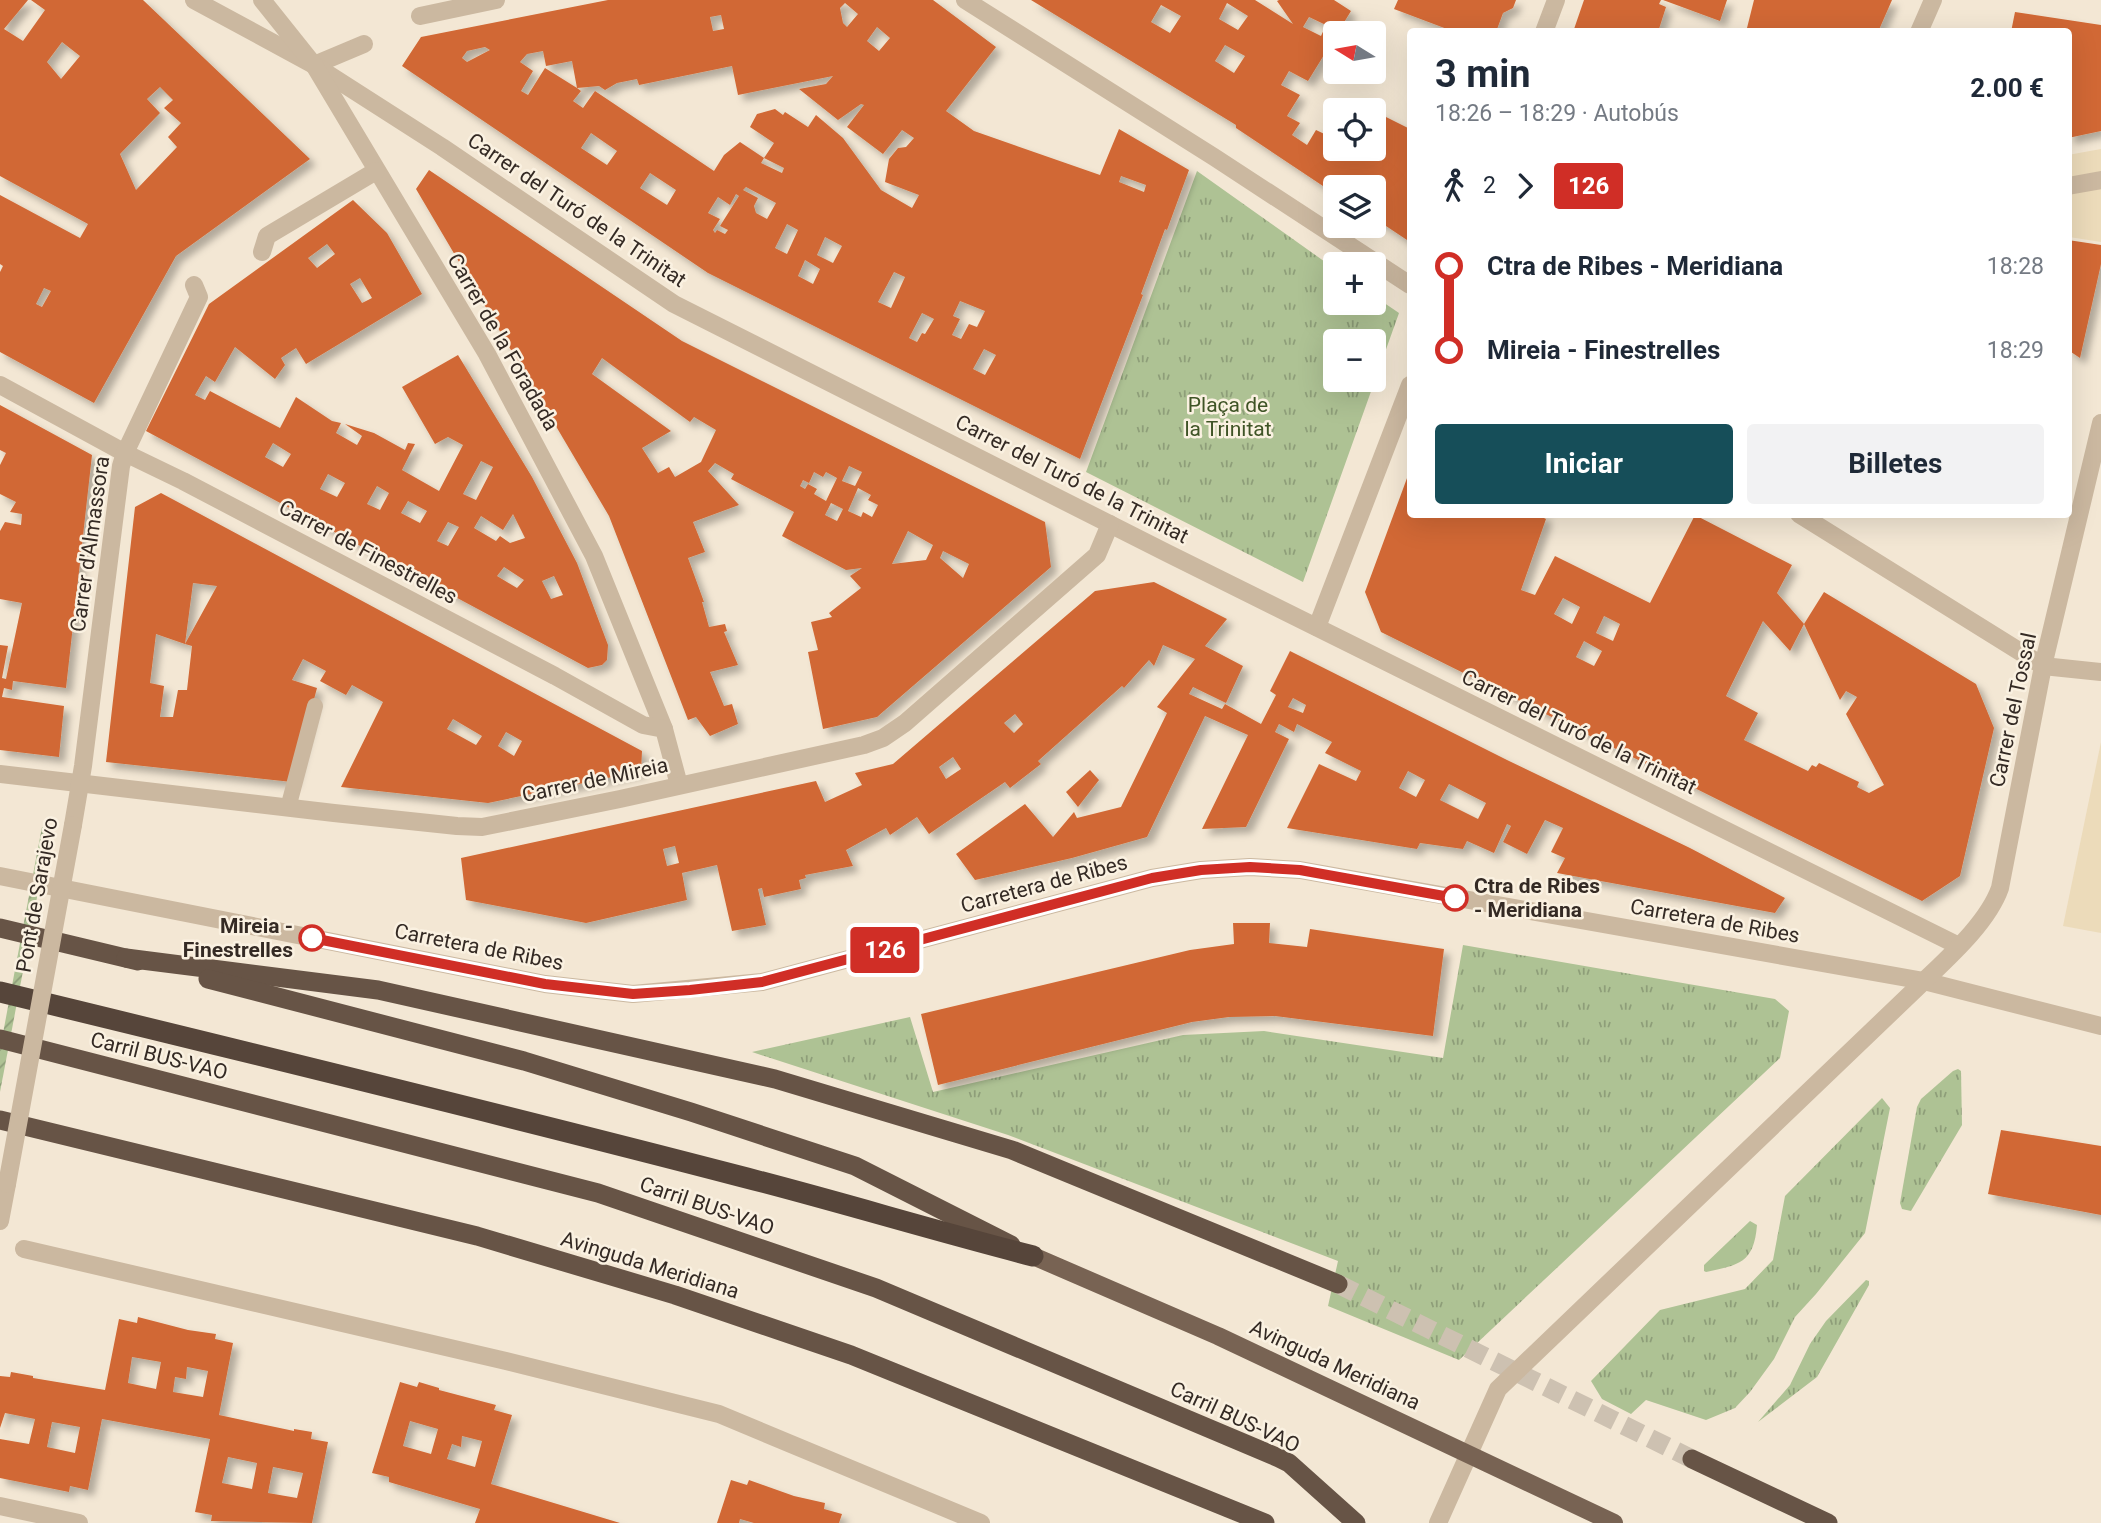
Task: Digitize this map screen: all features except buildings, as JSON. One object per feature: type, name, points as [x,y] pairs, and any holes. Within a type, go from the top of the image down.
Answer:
[{"type":"highway","points":[[0,928],[127,958],[524,1061],[729,1124],[855,1166],[1034,1256]]},
{"type":"highway","points":[[127,958],[378,990],[775,1079],[1012,1150],[1338,1284]]},
{"type":"highway","points":[[0,992],[411,1092],[1034,1256]]},
{"type":"highway","name":"Carril BUS-VAO","points":[[0,1039],[598,1193],[876,1288],[1279,1458],[1289,1463],[1356,1523]]},
{"type":"highway","name":"Avinguda Meridiana","points":[[0,1120],[477,1236],[675,1295],[851,1355],[1265,1523]]},
{"type":"highway","points":[[1692,1459],[1828,1523]]},
{"type":"main road","name":"Avinguda Meridiana","points":[[1034,1256],[1218,1336],[1614,1523]]},
{"type":"street","name":"Carrer del Turó de la Trinitat","points":[[194,0],[314,65],[442,146],[674,304],[1959,946]]},
{"type":"street","name":"Carrer de la Foradada","points":[[262,0],[314,65],[487,354],[594,556],[664,729]]},
{"type":"street","points":[[423,12],[496,0]]},
{"type":"street","points":[[965,0],[1407,283]]},
{"type":"street","points":[[1546,28],[1556,0]]},
{"type":"street","points":[[1921,28],[1933,0]]},
{"type":"street","points":[[314,65],[360,42]]},
{"type":"street","points":[[261,242],[376,171]]},
{"type":"street","points":[[2072,185],[2101,180]]},
{"type":"street","name":"Carrer d'Almassora","points":[[80,784],[125,453],[197,291]]},
{"type":"street","name":"Carrer de Finestrelles","points":[[0,385],[125,453],[518,656],[643,725],[664,729]]},
{"type":"street","points":[[1317,627],[1407,393]]},
{"type":"street","name":"Carrer del Tossal","points":[[1438,1523],[1498,1389],[1924,981],[1959,946],[1996,899],[2043,666],[2101,423]]},
{"type":"street","points":[[1805,518],[2043,666],[2101,672]]},
{"type":"street","name":"Carrer de Mireia","points":[[0,774],[288,808],[482,827],[753,771],[864,745],[883,738],[905,723],[1097,555],[1110,524]]},
{"type":"street","points":[[664,729],[679,785]]},
{"type":"street","name":"Pont de Sarajevo","points":[[0,1221],[80,784]]},
{"type":"street","name":"Carretera de Ribes","points":[[0,876],[545,984],[633,994],[762,982],[1152,878],[1201,870],[1250,867],[1300,870],[1924,981],[2101,1026]]},
{"type":"street","points":[[24,1250],[492,1358],[719,1414],[981,1523]]},
{"type":"street","points":[[0,1506],[79,1523]]},
{"type":"lane","points":[[288,808],[315,706]]},
{"type":"green space","name":"Plaça de la Trinitat","points":[[1197,171],[1323,260],[1323,315],[1386,315],[1386,304],[1399,313],[1386,349],[1386,329],[1323,329],[1323,392],[1371,392],[1303,582],[1086,472]]},
{"type":"green space","points":[[42,827],[50,829],[0,1092],[0,1049]]},
{"type":"green space","points":[[1463,945],[1775,999],[1789,1011],[1780,1058],[1459,1360],[1328,1306],[1338,1261],[1008,1135],[752,1052],[910,1017],[933,1092],[1183,1035],[1264,1031],[1443,1058]]},
{"type":"green space","points":[[1958,1069],[1961,1071],[1962,1125],[1911,1211],[1902,1209],[1900,1203],[1917,1107],[1921,1099]]},
{"type":"green space","points":[[1882,1098],[1890,1108],[1865,1233],[1795,1317],[1774,1359],[1750,1392],[1735,1408],[1706,1420],[1646,1400],[1631,1414],[1602,1399],[1591,1381],[1660,1310],[1745,1289],[1773,1260],[1785,1196]]},
{"type":"green space","points":[[1750,1221],[1757,1225],[1748,1255],[1736,1264],[1704,1271],[1704,1265]]},
{"type":"green space","points":[[1866,1280],[1869,1285],[1817,1377],[1758,1422],[1790,1385],[1810,1344],[1826,1321]]},
{"type":"shaded area","points":[[2101,149],[2101,242],[2072,237],[2072,154]]},
{"type":"shaded area","points":[[2101,742],[2101,933],[2063,926]]},
{"type":"tunnel","points":[[1338,1284],[1692,1459]]},
{"type":"bus line","name":"126","points":[[312,938],[545,984],[633,994],[762,982],[1152,878],[1201,870],[1250,867],[1300,870],[1455,898]]},
{"type":"place","name":"Ctra de Ribes - Meridiana","points":[[1455,898]]},
{"type":"place","name":"Mireia - Finestrelles","points":[[312,938]]}]
